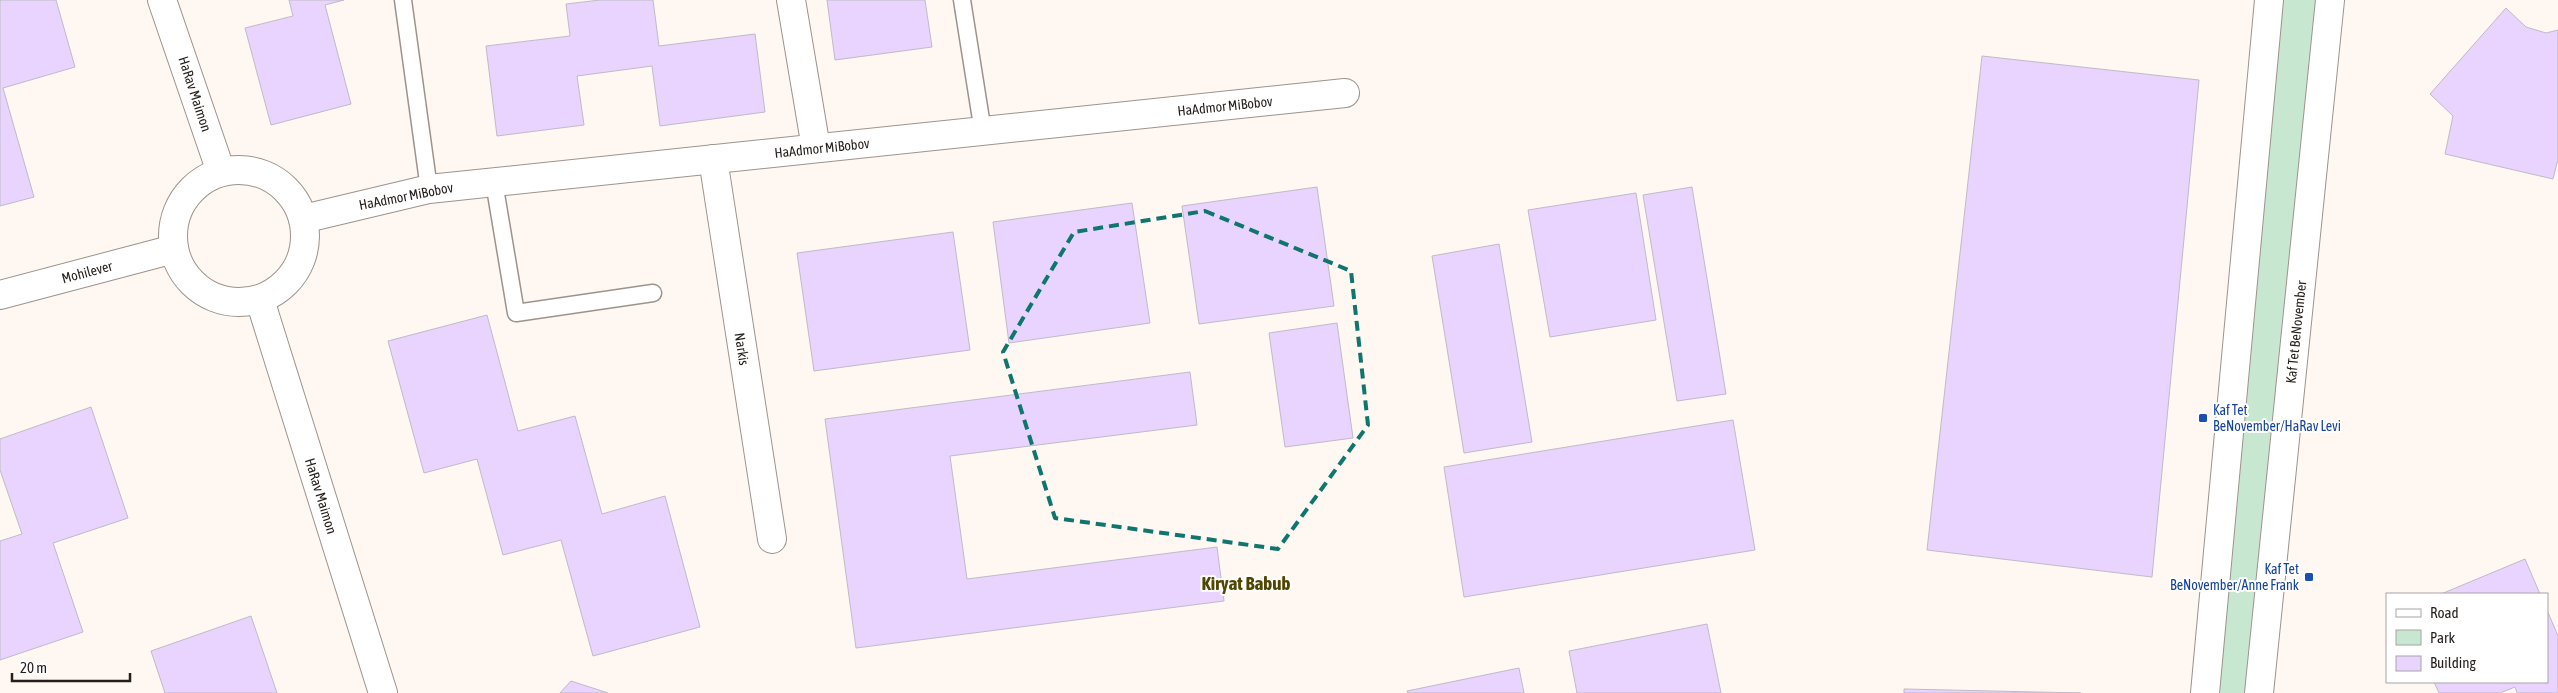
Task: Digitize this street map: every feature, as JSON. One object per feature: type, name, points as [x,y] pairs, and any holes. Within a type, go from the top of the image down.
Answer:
[{"type":"street","points":[[791,0],[816,148]]},
{"type":"street","points":[[2205,693],[2269,0]]},
{"type":"street","name":"Kaf Tet BeNovember","points":[[2259,693],[2330,0]]},
{"type":"street","name":"HaRav Maimon","points":[[165,5],[221,172]]},
{"type":"street","name":"HaAdmor MiBobov","points":[[303,219],[429,189],[1345,93]]},
{"type":"street","name":"Narkis","points":[[713,159],[772,540]]},
{"type":"street","points":[[242,170],[262,174],[280,185],[294,200],[303,219],[305,239],[302,259],[292,276],[278,290],[260,300],[238,302],[216,299],[196,287],[182,270],[174,249],[173,230],[178,210],[188,193],[203,180],[221,172],[242,170]]},
{"type":"street","name":"Mohilever","points":[[0,295],[174,249]]},
{"type":"street","name":"HaRav Maimon","points":[[260,300],[383,693]]},
{"type":"lane","points":[[403,0],[429,189]]},
{"type":"lane","points":[[962,0],[983,132]]},
{"type":"lane","points":[[494,182],[516,313],[653,293]]},
{"type":"highlighted area","points":[[1205,211],[1351,271],[1368,425],[1278,549],[1158,534],[1055,518],[1003,352],[1074,232]]},
{"type":"green space","points":[[2269,0],[2330,0],[2259,693],[2205,693]]},
{"type":"building","points":[[0,0],[56,0],[75,67],[3,88],[34,197],[0,206]]},
{"type":"building","points":[[289,0],[344,0],[325,5],[351,104],[271,125],[245,28],[293,16]]},
{"type":"building","points":[[600,0],[653,0],[659,46],[755,34],[765,112],[660,126],[652,66],[577,76],[584,125],[497,136],[486,46],[570,36],[566,4]]},
{"type":"building","points":[[827,0],[925,0],[932,47],[835,60]]},
{"type":"building","points":[[2506,8],[2526,27],[2546,33],[2558,30],[2558,159],[2553,179],[2445,154],[2453,116],[2430,94]]},
{"type":"building","points":[[1982,56],[2199,80],[2152,577],[1927,550]]},
{"type":"building","points":[[1317,187],[1334,306],[1199,324],[1182,206]]},
{"type":"building","points":[[1692,187],[1726,394],[1677,401],[1643,195]]},
{"type":"building","points":[[1636,193],[1656,320],[1550,337],[1528,210]]},
{"type":"building","points":[[1132,203],[1150,323],[1009,343],[993,222]]},
{"type":"building","points":[[953,232],[970,350],[814,371],[797,253]]},
{"type":"building","points":[[1499,244],[1532,442],[1464,453],[1432,256]]},
{"type":"building","points":[[487,315],[518,431],[575,416],[602,514],[665,496],[700,627],[593,656],[561,540],[503,555],[477,459],[424,473],[388,341]]},
{"type":"building","points":[[1337,323],[1353,438],[1285,447],[1269,333]]},
{"type":"building","points":[[1190,372],[1197,425],[950,456],[967,579],[1217,547],[1224,601],[856,648],[825,419]]},
{"type":"building","points":[[91,407],[128,518],[53,543],[83,632],[0,660],[0,541],[22,534],[0,470],[0,439]]},
{"type":"building","points":[[1733,420],[1755,550],[1464,597],[1444,467]]},
{"type":"building","points":[[2525,559],[2540,593],[2443,593]]},
{"type":"building","points":[[2548,612],[2558,636],[2558,693],[2517,693],[2515,687],[2500,693],[2439,693],[2434,683],[2548,683]]},
{"type":"building","points":[[251,616],[277,693],[165,693],[151,651]]},
{"type":"building","points":[[1707,624],[1721,693],[1577,693],[1569,651]]},
{"type":"building","points":[[1519,668],[1524,693],[1408,693],[1407,691]]},
{"type":"building","points":[[571,681],[608,693],[560,693]]},
{"type":"building","points":[[1904,689],[2081,693],[1904,693]]},
{"type":"place","name":"Kaf Tet BeNovember/HaRav Levi","points":[[2203,418]]},
{"type":"place","name":"Kaf Tet BeNovember/Anne Frank","points":[[2309,577]]},
{"type":"district","name":"Kiryat Babub","points":[[1246,583]]}]
